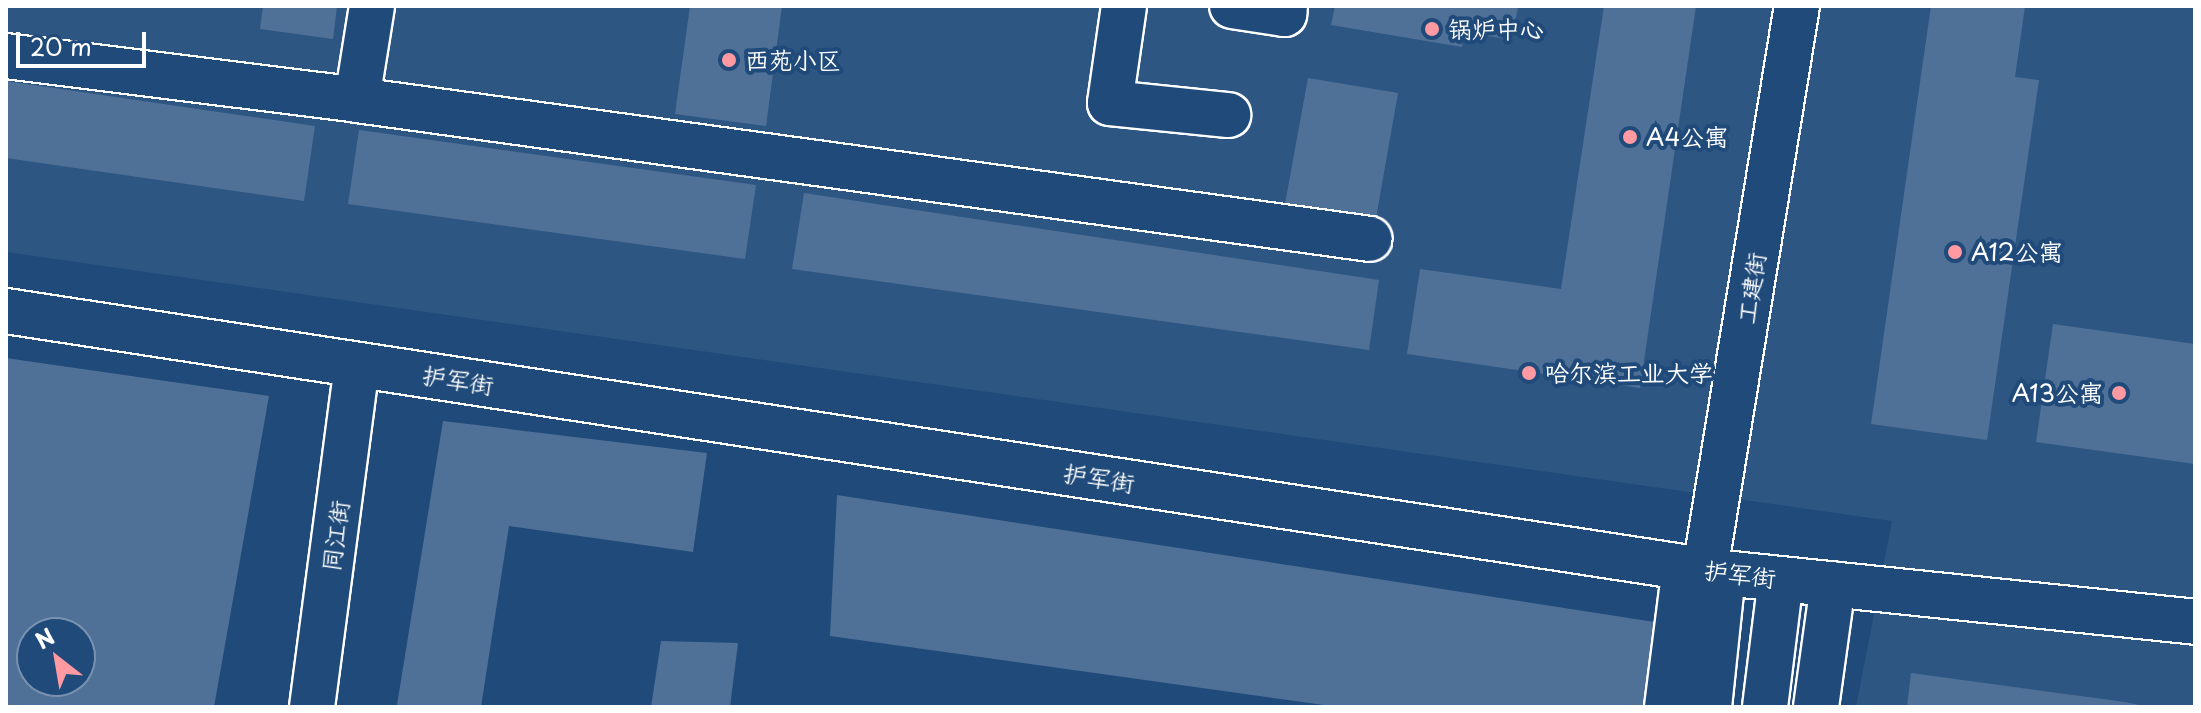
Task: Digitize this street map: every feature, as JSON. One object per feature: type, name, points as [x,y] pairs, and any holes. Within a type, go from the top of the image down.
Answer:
[{"type":"street","points":[[357,100],[372,6]]},
{"type":"street","points":[[1124,6],[1110,103],[1228,115]]},
{"type":"street","points":[[1232,6],[1284,14],[1285,6]]},
{"type":"street","name":"工建街","points":[[1709,707],[1729,573],[1797,6]]},
{"type":"street","points":[[6,56],[357,100],[1370,239]]},
{"type":"street","name":"护军街","points":[[6,311],[1729,573],[2195,622]]},
{"type":"street","name":"同江街","points":[[312,707],[357,365]]},
{"type":"street","name":"工建街","points":[[1667,707],[1729,573]]},
{"type":"street","name":"工建街","points":[[1729,573],[1765,707]]},
{"type":"street","points":[[1816,707],[1833,584]]},
{"type":"shaded area","name":"哈尔滨工业大学","points":[[6,6],[2195,6],[2195,707],[1856,707],[1892,521],[6,252]]},
{"type":"building","points":[[263,6],[337,6],[333,39],[260,29]]},
{"type":"building","name":"西苑小区","points":[[690,6],[782,6],[766,126],[675,114]]},
{"type":"building","name":"锅炉中心","points":[[1335,6],[1518,6],[1512,40],[1464,32],[1462,47],[1331,25]]},
{"type":"building","name":"A4公寓","points":[[1604,6],[1696,6],[1640,388],[1407,354],[1420,269],[1561,289]]},
{"type":"building","name":"A12公寓","points":[[1931,6],[2025,6],[2015,77],[2039,80],[1987,440],[1871,424]]},
{"type":"building","points":[[1308,78],[1398,93],[1375,224],[1284,209]]},
{"type":"building","points":[[6,81],[315,126],[304,201],[6,158]]},
{"type":"building","points":[[359,130],[756,185],[745,259],[348,204]]},
{"type":"building","points":[[804,193],[1379,280],[1369,350],[792,269]]},
{"type":"building","name":"A13公寓","points":[[2053,324],[2195,344],[2195,464],[2036,442]]},
{"type":"building","points":[[6,358],[269,396],[214,707],[6,707]]},
{"type":"building","points":[[443,421],[707,453],[693,552],[509,526],[481,707],[397,705]]},
{"type":"building","points":[[837,495],[1661,623],[1651,707],[1338,707],[830,636]]},
{"type":"building","points":[[661,641],[738,643],[730,707],[651,707]]},
{"type":"building","points":[[1911,673],[2125,702],[2149,707],[1907,707]]},
{"type":"place","name":"锅炉中心","points":[[1432,29]]},
{"type":"place","name":"西苑小区","points":[[729,60]]},
{"type":"place","name":"A4公寓","points":[[1630,137]]},
{"type":"place","name":"A12公寓","points":[[1955,252]]},
{"type":"place","name":"哈尔滨工业大学","points":[[1529,373]]},
{"type":"place","name":"A13公寓","points":[[2119,393]]}]
